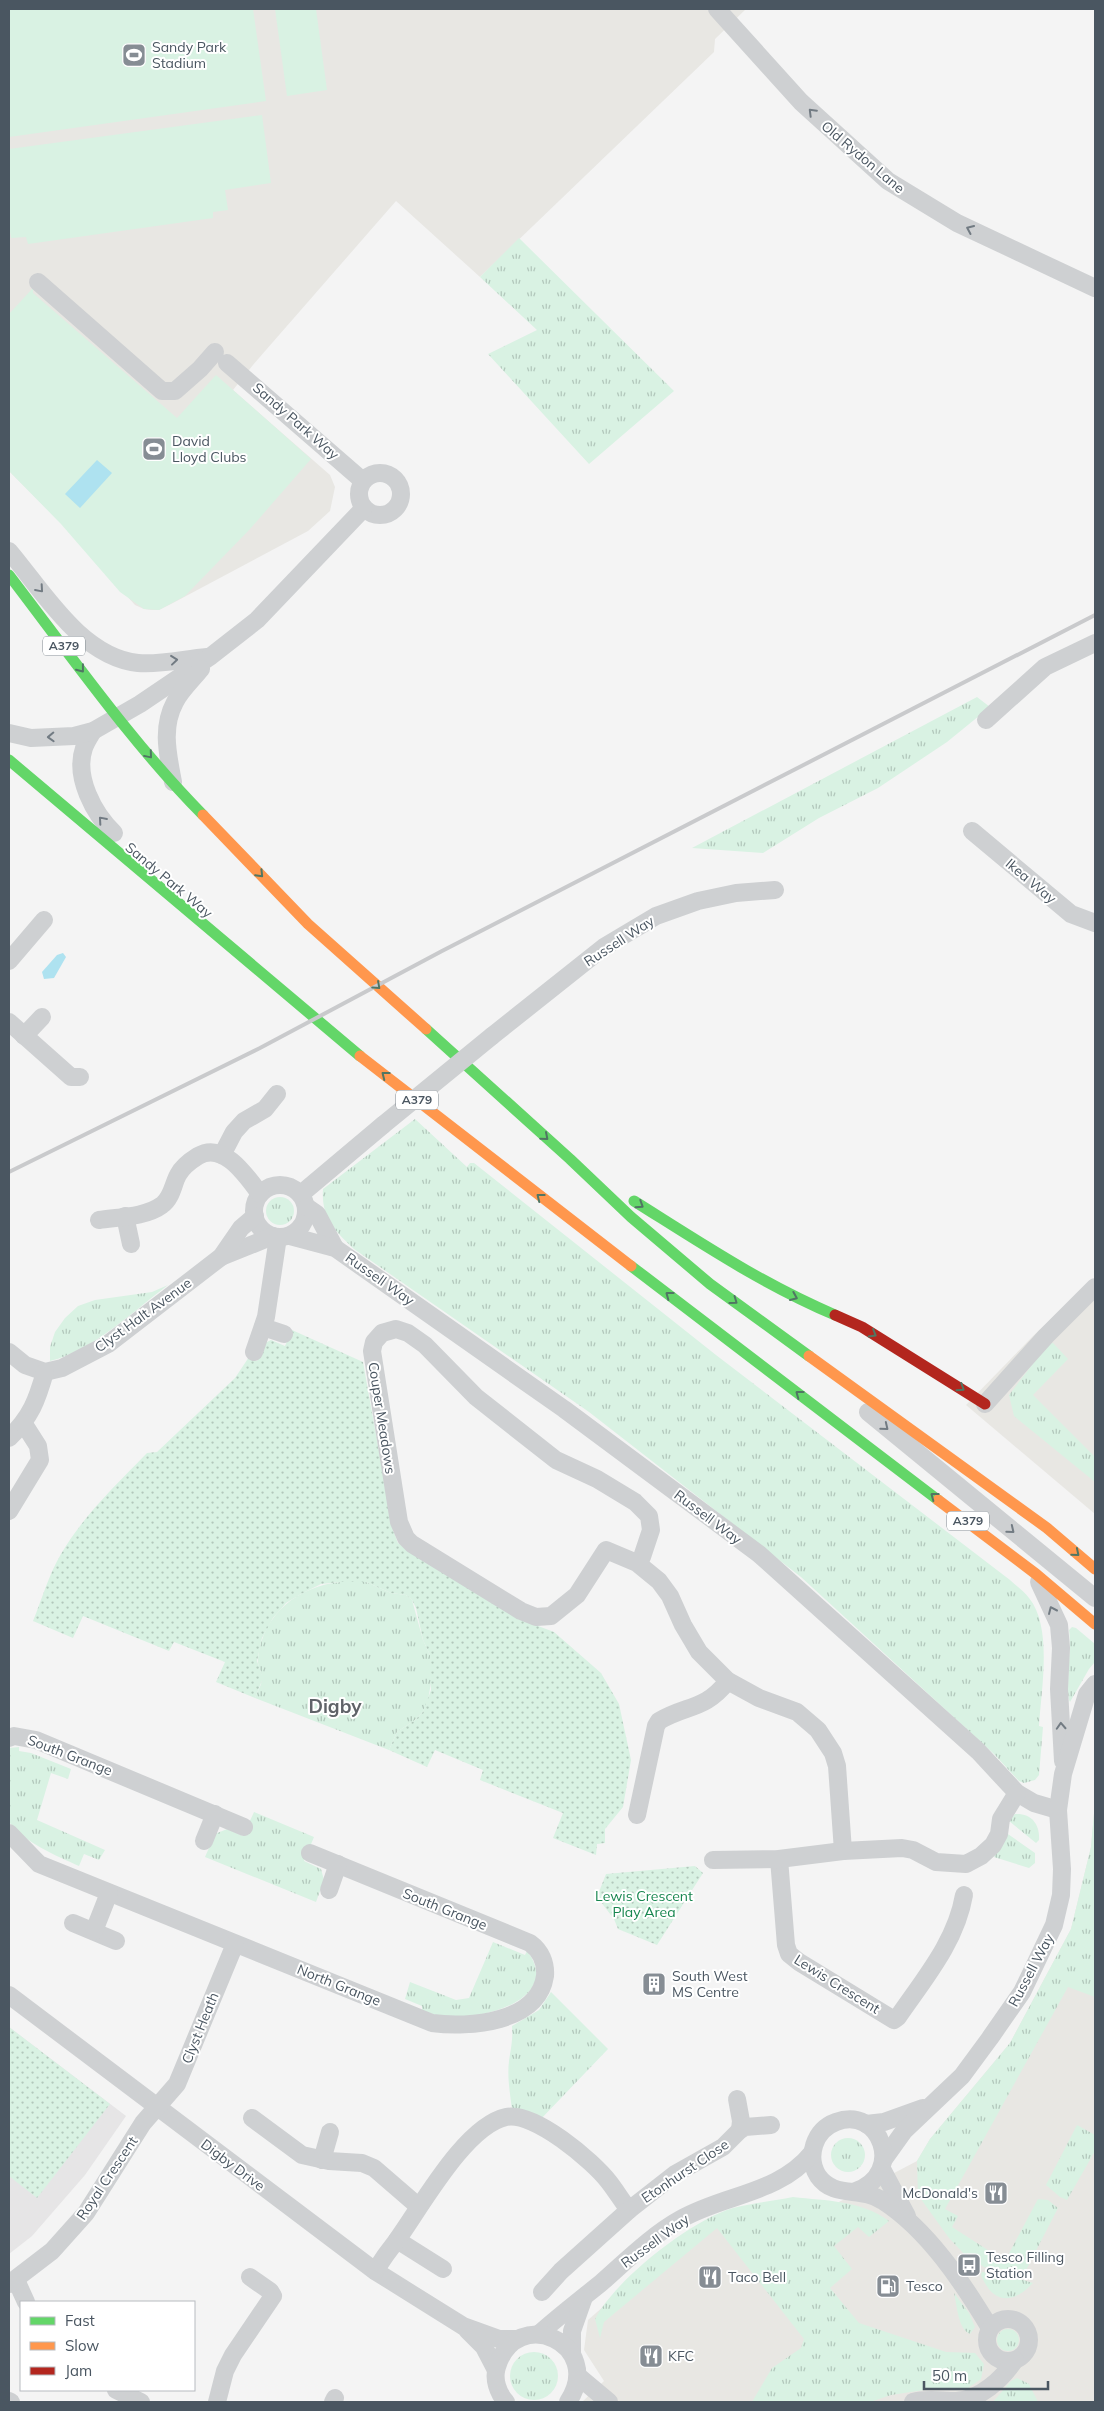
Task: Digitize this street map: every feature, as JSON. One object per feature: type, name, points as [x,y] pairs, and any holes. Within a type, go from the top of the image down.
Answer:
[{"type":"main road","name":"A379","points":[[9,575],[118,718],[173,785],[308,924],[570,1159],[630,1217],[710,1284],[1046,1528],[1095,1569]]},
{"type":"main road","name":"A379","points":[[9,760],[301,1008],[565,1216],[1036,1574],[1095,1624]]},
{"type":"main road","name":"A379","points":[[570,1159],[752,1276],[788,1295],[862,1327],[985,1404]]},
{"type":"street","name":"Old Rydon Lane","points":[[717,9],[820,120],[888,181],[957,223],[1014,248],[1095,288]]},
{"type":"street","name":"Sandy Park Way","points":[[38,282],[162,391],[175,391],[200,369],[221,357],[363,480]]},
{"type":"street","points":[[381,472],[391,476],[398,483],[401,493],[399,503],[393,511],[378,515],[364,508],[358,494],[363,480],[371,474],[381,472]]},
{"type":"street","points":[[9,733],[31,738],[74,736],[93,731],[118,718],[211,656],[257,620],[364,508]]},
{"type":"street","points":[[9,551],[70,626],[108,655],[139,663],[211,656]]},
{"type":"street","points":[[986,720],[1045,667],[1095,643]]},
{"type":"street","points":[[173,785],[166,734],[171,713],[175,702],[211,656]]},
{"type":"street","name":"Sandy Park Way","points":[[93,731],[84,749],[82,759],[85,786],[92,808],[100,819],[288,980],[301,1008]]},
{"type":"street","name":"Ikea Way","points":[[972,831],[1071,914],[1095,923]]},
{"type":"street","name":"Russell Way","points":[[335,1248],[317,1214],[304,1201],[384,1125],[492,1036],[604,947],[656,916],[698,901],[736,893],[775,890]]},
{"type":"street","points":[[9,961],[44,920]]},
{"type":"street","points":[[24,1036],[42,1017]]},
{"type":"street","points":[[9,1022],[71,1076],[80,1078]]},
{"type":"street","points":[[222,1155],[234,1132],[244,1121],[265,1109],[277,1094]]},
{"type":"street","points":[[99,1220],[126,1216],[161,1206],[169,1197],[178,1174],[204,1152],[215,1152],[222,1155],[248,1178],[260,1194]]},
{"type":"street","points":[[279,1184],[295,1188],[304,1201],[305,1222],[297,1231],[280,1236],[260,1228],[254,1216],[254,1206],[260,1194],[279,1184]]},
{"type":"street","points":[[126,1216],[131,1244]]},
{"type":"street","name":"Clyst Halt Avenue","points":[[45,1372],[62,1368],[108,1344],[221,1257],[241,1228],[254,1216]]},
{"type":"street","points":[[254,1352],[263,1327],[280,1236]]},
{"type":"street","name":"Russell Way","points":[[280,1236],[335,1248],[564,1410],[759,1554],[978,1752],[1017,1793],[1034,1803],[1058,1810]]},
{"type":"street","name":"Clyst Halt Avenue","points":[[221,1257],[280,1236]]},
{"type":"street","points":[[985,1404],[1046,1336],[1095,1287]]},
{"type":"street","points":[[263,1327],[284,1334]]},
{"type":"street","name":"Couper Meadows","points":[[637,1563],[642,1557],[651,1530],[649,1516],[635,1502],[596,1479],[556,1460],[476,1397],[425,1345],[408,1333],[396,1329],[382,1333],[374,1342],[372,1351],[375,1378],[399,1522],[406,1538],[412,1544],[521,1611],[536,1617],[551,1616],[576,1595],[606,1550],[637,1563],[664,1587],[695,1646],[728,1681],[759,1698],[797,1712],[806,1719],[826,1742],[837,1766],[843,1851]]},
{"type":"street","points":[[9,1352],[24,1365],[45,1372],[39,1396],[24,1424],[9,1438]]},
{"type":"street","points":[[840,1378],[873,1418],[1095,1598]]},
{"type":"street","points":[[9,1511],[40,1460],[38,1446],[24,1424]]},
{"type":"street","name":"Russell Way","points":[[1036,1574],[1059,1625],[1061,1648],[1059,1689],[1063,1774]]},
{"type":"street","points":[[637,1816],[656,1726],[659,1721],[707,1702],[716,1696],[728,1681]]},
{"type":"street","name":"Russell Way","points":[[883,2164],[904,2131],[962,2076],[1022,1992],[1054,1925],[1061,1894],[1062,1869],[1058,1810],[1063,1774],[1088,1694],[1095,1684]]},
{"type":"street","points":[[1075,1734],[1095,1716]]},
{"type":"street","name":"South Grange","points":[[9,1738],[14,1736],[36,1740],[244,1827]]},
{"type":"street","points":[[714,1860],[779,1858],[843,1851],[902,1848],[913,1850],[936,1862],[966,1864],[981,1856],[993,1844],[998,1834],[1000,1819],[1017,1793]]},
{"type":"street","points":[[204,1841],[215,1814]]},
{"type":"street","name":"North Grange","points":[[9,1833],[39,1864],[432,2023],[443,2024],[490,2020],[518,2012],[542,1991],[545,1972],[544,1963]]},
{"type":"street","name":"South Grange","points":[[310,1853],[530,1943],[537,1948],[544,1963]]},
{"type":"street","name":"Lewis Crescent","points":[[779,1858],[783,1931],[789,1954],[894,2020],[898,2017],[948,1943],[961,1909],[964,1895]]},
{"type":"street","points":[[329,1890],[338,1864]]},
{"type":"street","points":[[94,1931],[109,1893]]},
{"type":"street","points":[[73,1923],[116,1941]]},
{"type":"street","name":"Clyst Heath","points":[[157,2108],[177,2084],[234,1944]]},
{"type":"street","name":"Digby Drive","points":[[9,1995],[374,2271],[463,2326],[499,2339],[516,2339],[539,2334]]},
{"type":"street","name":"Etonhurst Close","points":[[737,2099],[741,2121],[740,2130]]},
{"type":"street","name":"Russell Way","points":[[866,2124],[884,2122],[933,2104]]},
{"type":"street","name":"Royal Crescent","points":[[13,2282],[52,2251],[86,2213],[143,2123],[157,2108]]},
{"type":"street","name":"Etonhurst Close","points":[[374,2271],[397,2240],[418,2206],[456,2157],[479,2132],[506,2117],[519,2117],[530,2120],[580,2152],[609,2181],[629,2210]]},
{"type":"street","points":[[252,2118],[293,2150],[322,2160],[349,2161],[374,2168],[418,2206]]},
{"type":"street","points":[[908,2218],[872,2194],[856,2191],[847,2192],[830,2187],[824,2182],[815,2169],[812,2153],[814,2143],[827,2127],[846,2120],[866,2124],[880,2139],[883,2164],[908,2218],[969,2293],[989,2306],[996,2324],[987,2343],[990,2352],[996,2358],[1004,2361],[1015,2360]]},
{"type":"street","name":"Etonhurst Close","points":[[542,2292],[561,2271],[629,2210],[676,2174],[723,2146],[745,2127],[771,2125]]},
{"type":"street","points":[[322,2160],[330,2132]]},
{"type":"street","name":"Russell Way","points":[[539,2334],[636,2252],[680,2220],[764,2188],[789,2176],[802,2166],[812,2153]]},
{"type":"street","points":[[856,2191],[871,2183],[883,2164]]},
{"type":"street","name":"Russell Way","points":[[764,2188],[819,2180],[830,2187]]},
{"type":"street","points":[[397,2240],[443,2269]]},
{"type":"street","points":[[217,2402],[225,2372],[233,2355],[273,2296],[250,2276]]},
{"type":"street","points":[[13,2282],[25,2301]]},
{"type":"street","name":"Russell Way","points":[[578,2376],[572,2353],[572,2331],[584,2297]]},
{"type":"street","points":[[913,2402],[920,2400],[958,2401],[975,2397],[1007,2372],[1015,2360],[1026,2352],[1029,2346],[1028,2330],[1014,2319],[996,2324]]},
{"type":"street","name":"Digby Drive","points":[[463,2326],[484,2347],[496,2370],[497,2388],[505,2402]]},
{"type":"street","points":[[539,2334],[555,2338],[572,2353]]},
{"type":"street","points":[[496,2370],[500,2356],[516,2339]]},
{"type":"street","points":[[990,2386],[997,2364],[996,2358]]},
{"type":"street","points":[[568,2402],[574,2393],[578,2376],[609,2402]]},
{"type":"street","points":[[118,2391],[141,2402]]},
{"type":"shaded area","points":[[9,9],[746,9],[715,39],[714,52],[480,277],[396,201],[233,390],[330,475],[335,487],[330,511],[308,531],[171,604],[159,610],[152,610],[135,605],[61,523],[9,471]]},
{"type":"shaded area","points":[[1095,1278],[1095,1514],[966,1405],[1033,1336]]},
{"type":"shaded area","points":[[1095,1802],[1095,2402],[582,2402],[604,2381],[584,2350],[588,2320],[694,2227],[837,2203],[917,2161],[930,2139],[1010,2043],[1071,1929],[1091,1847]]},
{"type":"shaded area","points":[[9,2027],[126,2116],[85,2175],[32,2236],[9,2254]]},
{"type":"green space","name":"Sandy Park Stadium","points":[[9,9],[253,9],[266,101],[9,137]]},
{"type":"green space","points":[[275,9],[316,9],[327,90],[287,96]]},
{"type":"green space","points":[[262,115],[271,183],[225,190],[228,210],[213,212],[213,218],[28,244],[26,237],[11,238],[9,225],[9,149]]},
{"type":"green space","points":[[519,238],[674,391],[589,464],[488,354],[537,330],[480,277]]},
{"type":"green space","name":"David Lloyd Clubs","points":[[33,288],[33,293],[177,418],[216,375],[311,459],[250,529],[185,596],[159,610],[144,609],[120,592],[61,524],[9,471],[9,314]]},
{"type":"green space","points":[[977,697],[990,707],[947,742],[878,788],[819,818],[763,853],[692,848]]},
{"type":"green space","points":[[415,1119],[467,1167],[470,1163],[474,1163],[716,1355],[1025,1593],[1036,1610],[1041,1625],[1044,1660],[1039,1726],[1043,1727],[1039,1775],[1035,1780],[1024,1783],[1019,1781],[995,1755],[801,1577],[589,1412],[354,1249],[340,1236],[330,1222],[324,1208],[323,1189]]},
{"type":"green space","points":[[280,1197],[290,1201],[294,1211],[290,1221],[280,1225],[270,1221],[266,1211],[270,1201]]},
{"type":"green space","points":[[168,1285],[97,1339],[66,1356],[50,1361],[50,1347],[55,1332],[65,1318],[78,1306],[95,1300],[152,1292]]},
{"type":"green space","points":[[292,1330],[363,1362],[393,1530],[398,1543],[517,1618],[554,1632],[601,1673],[619,1704],[631,1760],[623,1807],[605,1829],[605,1843],[597,1844],[596,1855],[553,1838],[563,1813],[480,1780],[483,1770],[435,1750],[427,1767],[389,1750],[397,1732],[423,1712],[431,1690],[430,1655],[423,1640],[416,1608],[412,1600],[406,1595],[391,1593],[366,1582],[341,1582],[321,1584],[286,1603],[273,1618],[262,1638],[257,1661],[263,1678],[255,1698],[216,1682],[225,1662],[174,1642],[169,1651],[83,1616],[73,1638],[33,1621],[49,1578],[61,1554],[80,1526],[101,1501],[147,1453],[157,1452],[235,1378],[249,1357],[257,1361],[265,1343],[271,1340],[285,1346]]},
{"type":"green space","points":[[1053,1343],[1068,1359],[1033,1395],[1095,1457],[1095,1482],[1014,1416],[1009,1395],[1048,1344]]},
{"type":"green space","points":[[341,1582],[366,1582],[391,1593],[406,1595],[412,1600],[423,1640],[430,1655],[432,1677],[428,1700],[423,1712],[397,1732],[389,1750],[255,1698],[262,1679],[258,1661],[261,1642],[275,1616],[297,1596],[311,1589]]},
{"type":"green space","points":[[1072,1627],[1076,1628],[1095,1644],[1095,1662],[1070,1702],[1068,1690],[1069,1630]]},
{"type":"green space","points":[[19,1747],[19,1751],[31,1753],[71,1769],[68,1779],[51,1773],[37,1820],[105,1850],[99,1860],[84,1854],[79,1866],[32,1842],[9,1822],[9,1748]]},
{"type":"green space","points":[[1095,1802],[1095,1997],[1068,1987],[945,2209],[958,2216],[952,2227],[1005,2261],[1038,2199],[1048,2200],[1058,2208],[1024,2274],[1012,2270],[984,2267],[965,2255],[949,2238],[918,2195],[917,2161],[930,2139],[1010,2043],[1071,1929],[1091,1847]]},
{"type":"green space","points":[[254,1812],[314,1837],[304,1861],[321,1869],[324,1880],[316,1902],[205,1857],[215,1834],[227,1829],[243,1836]]},
{"type":"green space","points":[[1015,1814],[1021,1814],[1034,1821],[1039,1835],[1039,1840],[1036,1843],[1009,1821]]},
{"type":"green space","points":[[1005,1832],[1035,1853],[1035,1863],[1029,1868],[994,1857]]},
{"type":"green space","name":"Lewis Crescent Play Area","points":[[695,1866],[703,1873],[657,1945],[618,1929],[614,1919],[597,1897],[606,1874]]},
{"type":"green space","points":[[493,1942],[525,1955],[527,1951],[536,1968],[534,1983],[526,1995],[511,2004],[493,2011],[474,2016],[456,2017],[433,2014],[422,2010],[422,2006],[405,1999],[410,1982],[456,2000],[469,1998]]},
{"type":"green space","points":[[551,1992],[608,2049],[539,2121],[512,2109],[508,2073],[512,2026],[539,2010]]},
{"type":"green space","points":[[9,2027],[110,2104],[37,2198],[9,2176]]},
{"type":"green space","points":[[1077,2125],[1095,2135],[1095,2151],[1067,2200],[1060,2197],[1046,2185]]},
{"type":"green space","points":[[848,2138],[860,2143],[865,2155],[860,2167],[848,2172],[836,2167],[831,2155],[836,2143]]},
{"type":"green space","points":[[793,2197],[855,2205],[878,2214],[889,2221],[869,2237],[858,2227],[834,2246],[852,2269],[830,2288],[859,2323],[946,2352],[975,2353],[984,2364],[981,2379],[968,2388],[960,2390],[924,2390],[891,2395],[870,2402],[752,2402],[772,2368],[801,2348],[804,2339],[717,2228],[604,2322],[600,2338],[595,2319],[605,2304],[636,2270],[676,2238],[716,2215],[733,2208]]},
{"type":"green space","points":[[982,2272],[1007,2275],[1033,2283],[1018,2295],[1004,2298],[991,2292],[981,2275]]},
{"type":"green space","points":[[954,2293],[969,2313],[975,2327],[970,2334],[960,2322]]},
{"type":"green space","points":[[1008,2329],[1016,2332],[1019,2340],[1016,2348],[1008,2351],[1000,2348],[997,2340],[1000,2332]]},
{"type":"green space","points":[[534,2352],[543,2354],[551,2359],[556,2367],[558,2376],[556,2385],[551,2393],[543,2398],[534,2400],[525,2398],[517,2393],[512,2385],[510,2376],[512,2367],[517,2359],[525,2354]]},
{"type":"green space","points":[[1017,2378],[1029,2384],[1038,2402],[993,2402],[1011,2381]]},
{"type":"water","points":[[97,460],[112,473],[80,508],[65,494]]},
{"type":"water","points":[[63,953],[66,957],[54,978],[44,979],[42,972],[57,955]]},
{"type":"railway","points":[[9,1172],[260,1048],[442,951],[1095,615]]},
{"type":"traffic: fast","points":[[9,575],[126,728],[203,815]]},
{"type":"traffic: fast","points":[[9,760],[360,1056]]},
{"type":"traffic: fast","points":[[426,1029],[570,1159],[631,1217],[710,1284],[809,1356]]},
{"type":"traffic: fast","points":[[634,1201],[757,1276],[835,1315]]},
{"type":"traffic: fast","points":[[631,1266],[938,1500]]},
{"type":"traffic: slow","points":[[203,815],[308,924],[426,1029]]},
{"type":"traffic: slow","points":[[360,1056],[631,1266]]},
{"type":"traffic: slow","points":[[809,1356],[1047,1528],[1095,1569]]},
{"type":"traffic: slow","points":[[938,1500],[1036,1574],[1095,1624]]},
{"type":"traffic: jam","points":[[835,1315],[862,1327],[985,1404]]},
{"type":"place","name":"Sandy Park Stadium","points":[[134,55]]},
{"type":"place","name":"David Lloyd Clubs","points":[[154,449]]},
{"type":"place","name":"South West MS Centre","points":[[654,1984]]},
{"type":"place","name":"McDonald's","points":[[996,2193]]},
{"type":"place","name":"Tesco Filling Station","points":[[969,2265]]},
{"type":"place","name":"Taco Bell","points":[[710,2277]]},
{"type":"place","name":"Tesco","points":[[888,2286]]},
{"type":"place","name":"KFC","points":[[651,2356]]},
{"type":"district","name":"Digby","points":[[335,1706]]}]
